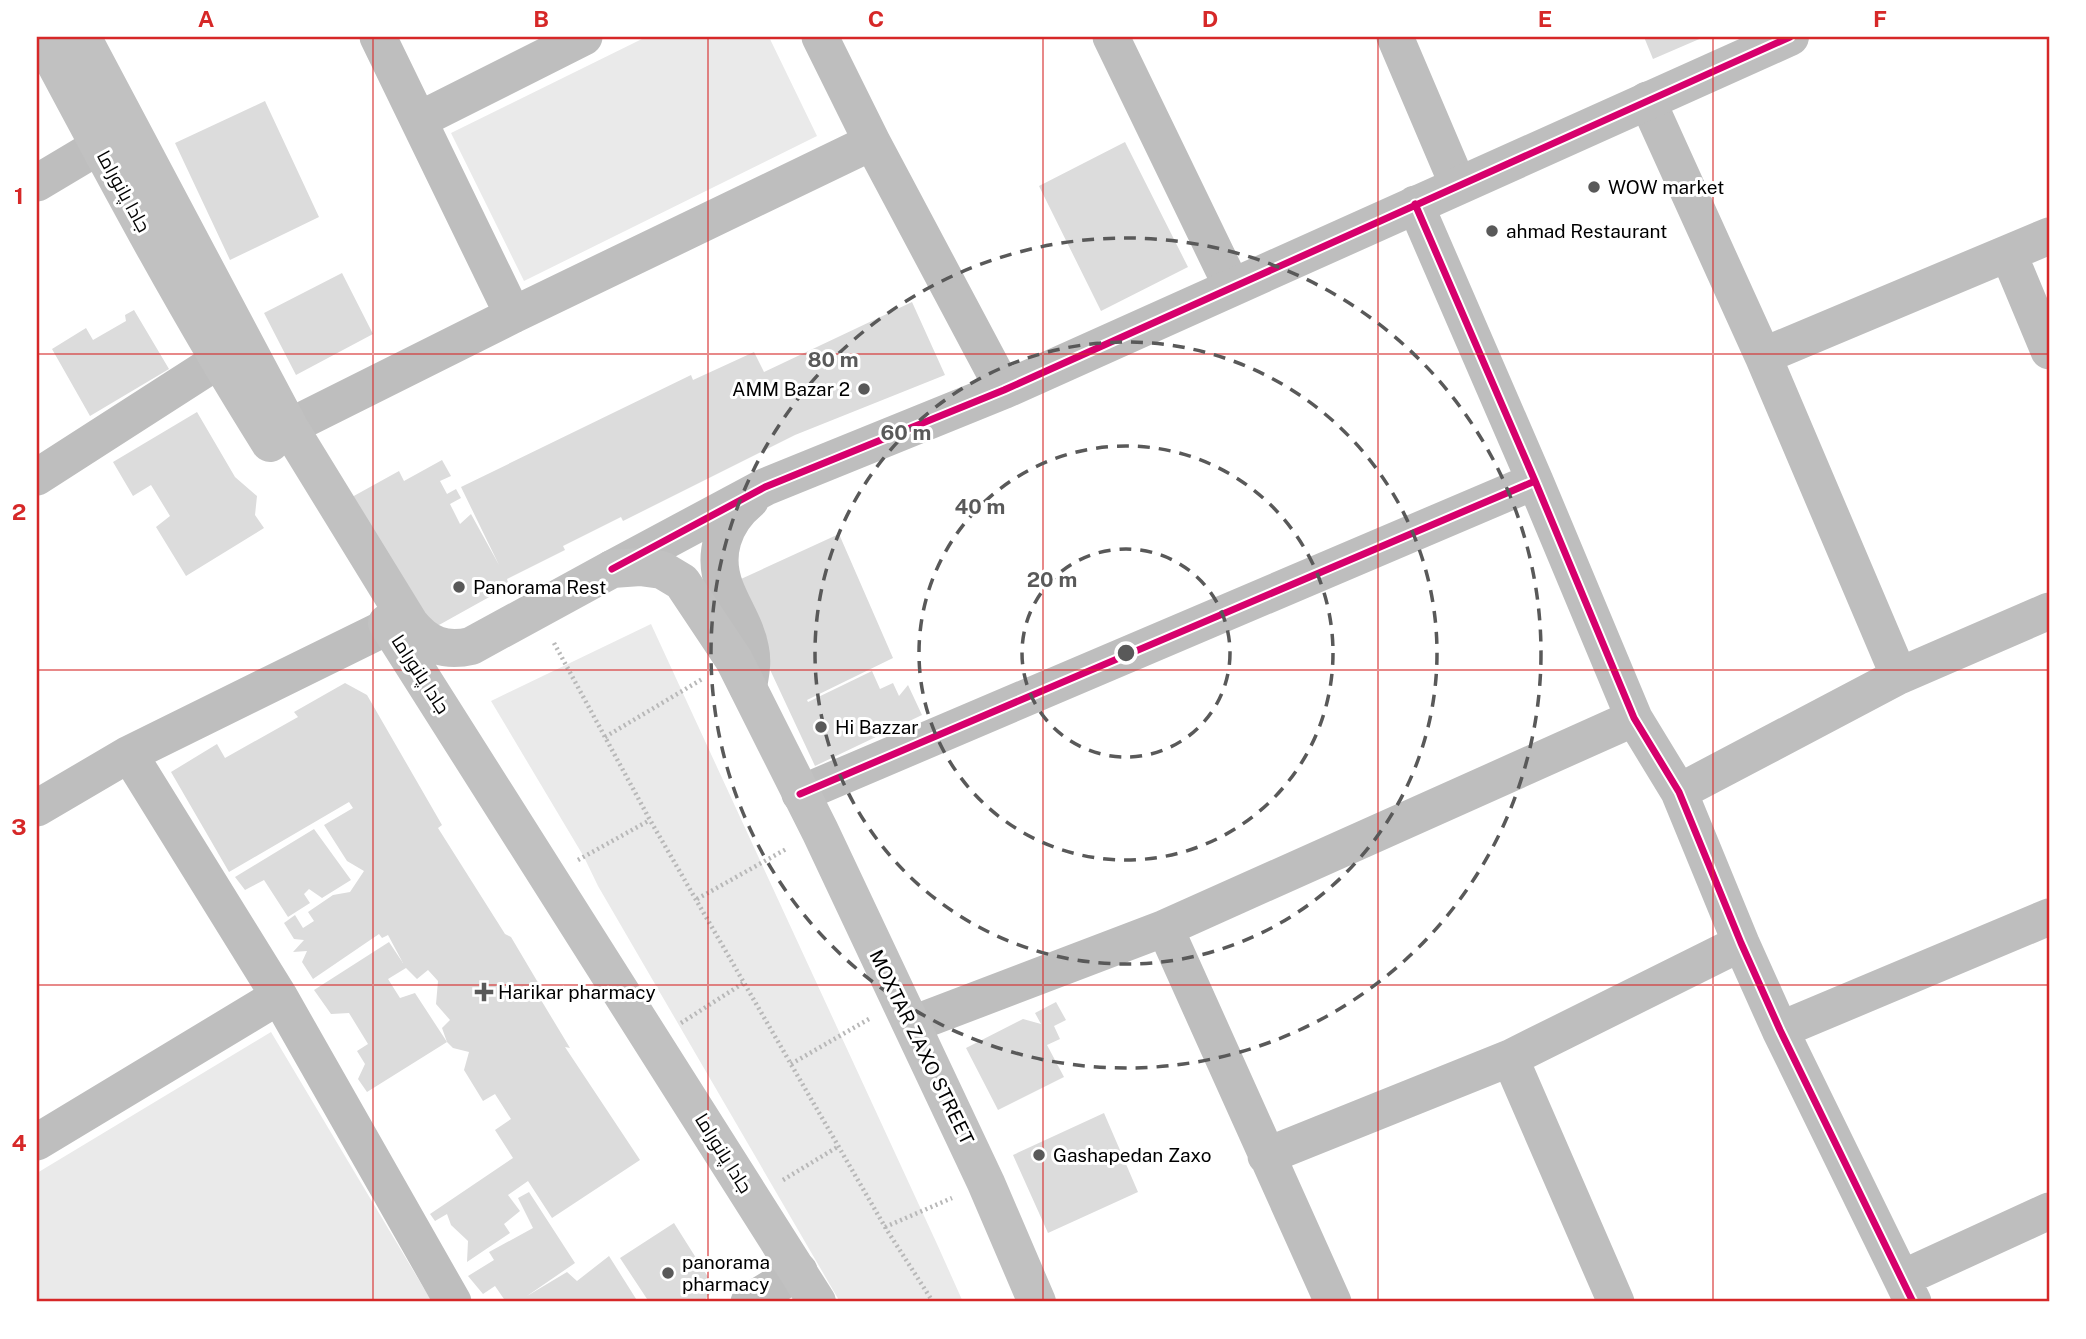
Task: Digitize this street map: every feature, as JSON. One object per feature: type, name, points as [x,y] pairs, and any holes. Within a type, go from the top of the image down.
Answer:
[{"type":"main road","name":"جادا پانوراما","points":[[41,37],[219,360],[268,440],[549,876],[808,1287]]},
{"type":"main road","points":[[82,37],[289,428],[419,635],[437,646],[457,649],[471,646],[612,569]]},
{"type":"main road","name":"MOXTAR ZAXO STREET","points":[[612,569],[640,567],[662,570],[682,582],[741,674],[820,831],[906,1013],[986,1183],[1037,1302]]},
{"type":"street","points":[[378,37],[513,315]]},
{"type":"street","points":[[419,120],[584,37]]},
{"type":"street","points":[[820,37],[872,142],[1004,390]]},
{"type":"street","points":[[1111,37],[1232,287]]},
{"type":"street","points":[[1395,37],[1458,185]]},
{"type":"street","points":[[612,569],[765,488],[1004,390],[1790,37]]},
{"type":"street","points":[[1647,100],[1763,356],[1899,676]]},
{"type":"street","points":[[289,428],[513,315],[872,142]]},
{"type":"street","points":[[37,183],[99,146]]},
{"type":"street","points":[[1415,204],[1634,718],[1679,792],[1780,1030],[1908,1290],[2049,1212]]},
{"type":"street","points":[[1763,356],[2049,236]]},
{"type":"street","points":[[2009,255],[2049,351]]},
{"type":"street","points":[[37,477],[219,360]]},
{"type":"street","points":[[800,794],[1535,481]]},
{"type":"street","points":[[741,674],[752,663],[750,647],[719,570],[719,551],[724,533],[733,517],[765,488]]},
{"type":"street","points":[[1679,792],[1899,676],[2049,611]]},
{"type":"street","points":[[37,808],[129,754],[389,626]]},
{"type":"street","points":[[906,1013],[1165,928],[1634,718]]},
{"type":"street","points":[[129,754],[279,996],[453,1302]]},
{"type":"street","points":[[1780,1030],[2049,916]]},
{"type":"street","points":[[1165,928],[1333,1302]]},
{"type":"street","points":[[1266,1156],[1510,1058],[1741,943]]},
{"type":"street","points":[[37,1142],[279,996]]},
{"type":"street","points":[[1510,1058],[1616,1302]]},
{"type":"street","points":[[749,1302],[808,1287]]},
{"type":"path","points":[[537,611],[650,820],[886,1227],[933,1302]]},
{"type":"path","points":[[605,737],[741,674]]},
{"type":"path","points":[[549,876],[650,820]]},
{"type":"path","points":[[697,899],[820,831]]},
{"type":"path","points":[[654,1041],[745,982]]},
{"type":"path","points":[[791,1064],[906,1013]]},
{"type":"path","points":[[753,1199],[839,1146]]},
{"type":"path","points":[[886,1227],[986,1183]]},
{"type":"shaded area","points":[[646,37],[769,37],[817,136],[524,281],[451,133]]},
{"type":"shaded area","points":[[651,624],[963,1302],[840,1302],[491,701]]},
{"type":"shaded area","points":[[271,1032],[432,1302],[37,1302],[37,1173]]},
{"type":"building","points":[[1644,37],[1704,37],[1653,59]]},
{"type":"building","points":[[265,101],[319,217],[230,260],[175,143]]},
{"type":"building","points":[[1125,142],[1188,267],[1101,311],[1039,186]]},
{"type":"building","points":[[342,273],[373,334],[296,375],[264,313]]},
{"type":"building","points":[[912,302],[945,375],[795,435],[623,521],[621,517],[563,546],[565,550],[507,579],[509,586],[430,630],[352,497],[399,471],[404,481],[442,460],[451,476],[440,481],[447,494],[456,489],[461,498],[450,504],[460,524],[471,514],[499,565],[461,487],[691,375],[693,380],[754,352],[764,372]]},
{"type":"building","points":[[134,310],[169,369],[90,416],[52,349],[86,328],[93,340],[126,321],[125,315]]},
{"type":"building","points":[[197,412],[235,477],[257,496],[255,515],[264,528],[186,576],[156,527],[170,516],[151,485],[133,496],[113,462]]},
{"type":"building","points":[[839,534],[893,658],[807,700],[808,702],[872,671],[880,689],[893,683],[899,696],[908,685],[922,715],[815,766],[730,584]]},
{"type":"building","points":[[345,683],[367,695],[442,825],[438,828],[505,934],[511,937],[543,991],[538,995],[570,1048],[565,1047],[640,1160],[552,1218],[528,1181],[508,1195],[520,1211],[504,1224],[510,1233],[467,1262],[468,1241],[451,1225],[447,1214],[435,1221],[430,1214],[513,1158],[495,1130],[511,1119],[495,1094],[483,1101],[464,1070],[469,1052],[453,1048],[447,1042],[367,1092],[358,1079],[365,1064],[357,1051],[368,1044],[349,1013],[331,1014],[314,990],[389,942],[403,963],[388,935],[382,938],[379,934],[313,979],[302,962],[307,951],[293,952],[304,940],[294,939],[284,923],[295,915],[303,928],[314,921],[308,912],[333,895],[350,892],[364,871],[347,861],[324,825],[353,808],[349,802],[229,872],[171,772],[217,744],[225,758],[298,717],[294,712]],"holes":[[[406,968],[417,979],[428,970],[438,981],[436,1004],[450,1020],[442,1028],[447,1042],[415,993],[400,998],[388,979]]]},
{"type":"building","points":[[314,829],[351,880],[322,898],[309,889],[304,894],[310,903],[288,917],[264,880],[245,890],[235,877]]},
{"type":"building","points":[[1056,1002],[1066,1020],[1054,1026],[1060,1039],[1047,1045],[1064,1077],[998,1110],[966,1048],[1023,1019],[1041,1024],[1035,1013]]},
{"type":"building","points":[[1104,1113],[1138,1192],[1048,1233],[1013,1155]]},
{"type":"building","points":[[529,1192],[575,1263],[527,1296],[567,1272],[577,1281],[609,1256],[638,1302],[506,1302],[495,1286],[483,1294],[468,1276],[494,1260],[489,1252],[533,1228],[518,1198]]},
{"type":"building","name":"panorama pharmacy","points":[[674,1223],[715,1288],[703,1302],[649,1302],[620,1258]]},
{"type":"cycle path","points":[[612,569],[765,487],[1004,390],[1790,37]]},
{"type":"cycle path","points":[[1415,204],[1634,718],[1679,792],[1780,1030],[1913,1302]]},
{"type":"cycle path","points":[[800,794],[1535,481]]},
{"type":"place","name":"WOW market","points":[[1594,187]]},
{"type":"place","name":"ahmad Restaurant","points":[[1492,231]]},
{"type":"place","name":"AMM Bazar 2","points":[[864,389]]},
{"type":"place","name":"Panorama Rest","points":[[459,587]]},
{"type":"place","name":"Hi Bazzar","points":[[821,727]]},
{"type":"place","name":"Harikar pharmacy","points":[[484,992]]},
{"type":"place","name":"Gashapedan Zaxo","points":[[1039,1155]]},
{"type":"place","name":"panorama pharmacy","points":[[668,1273]]}]
